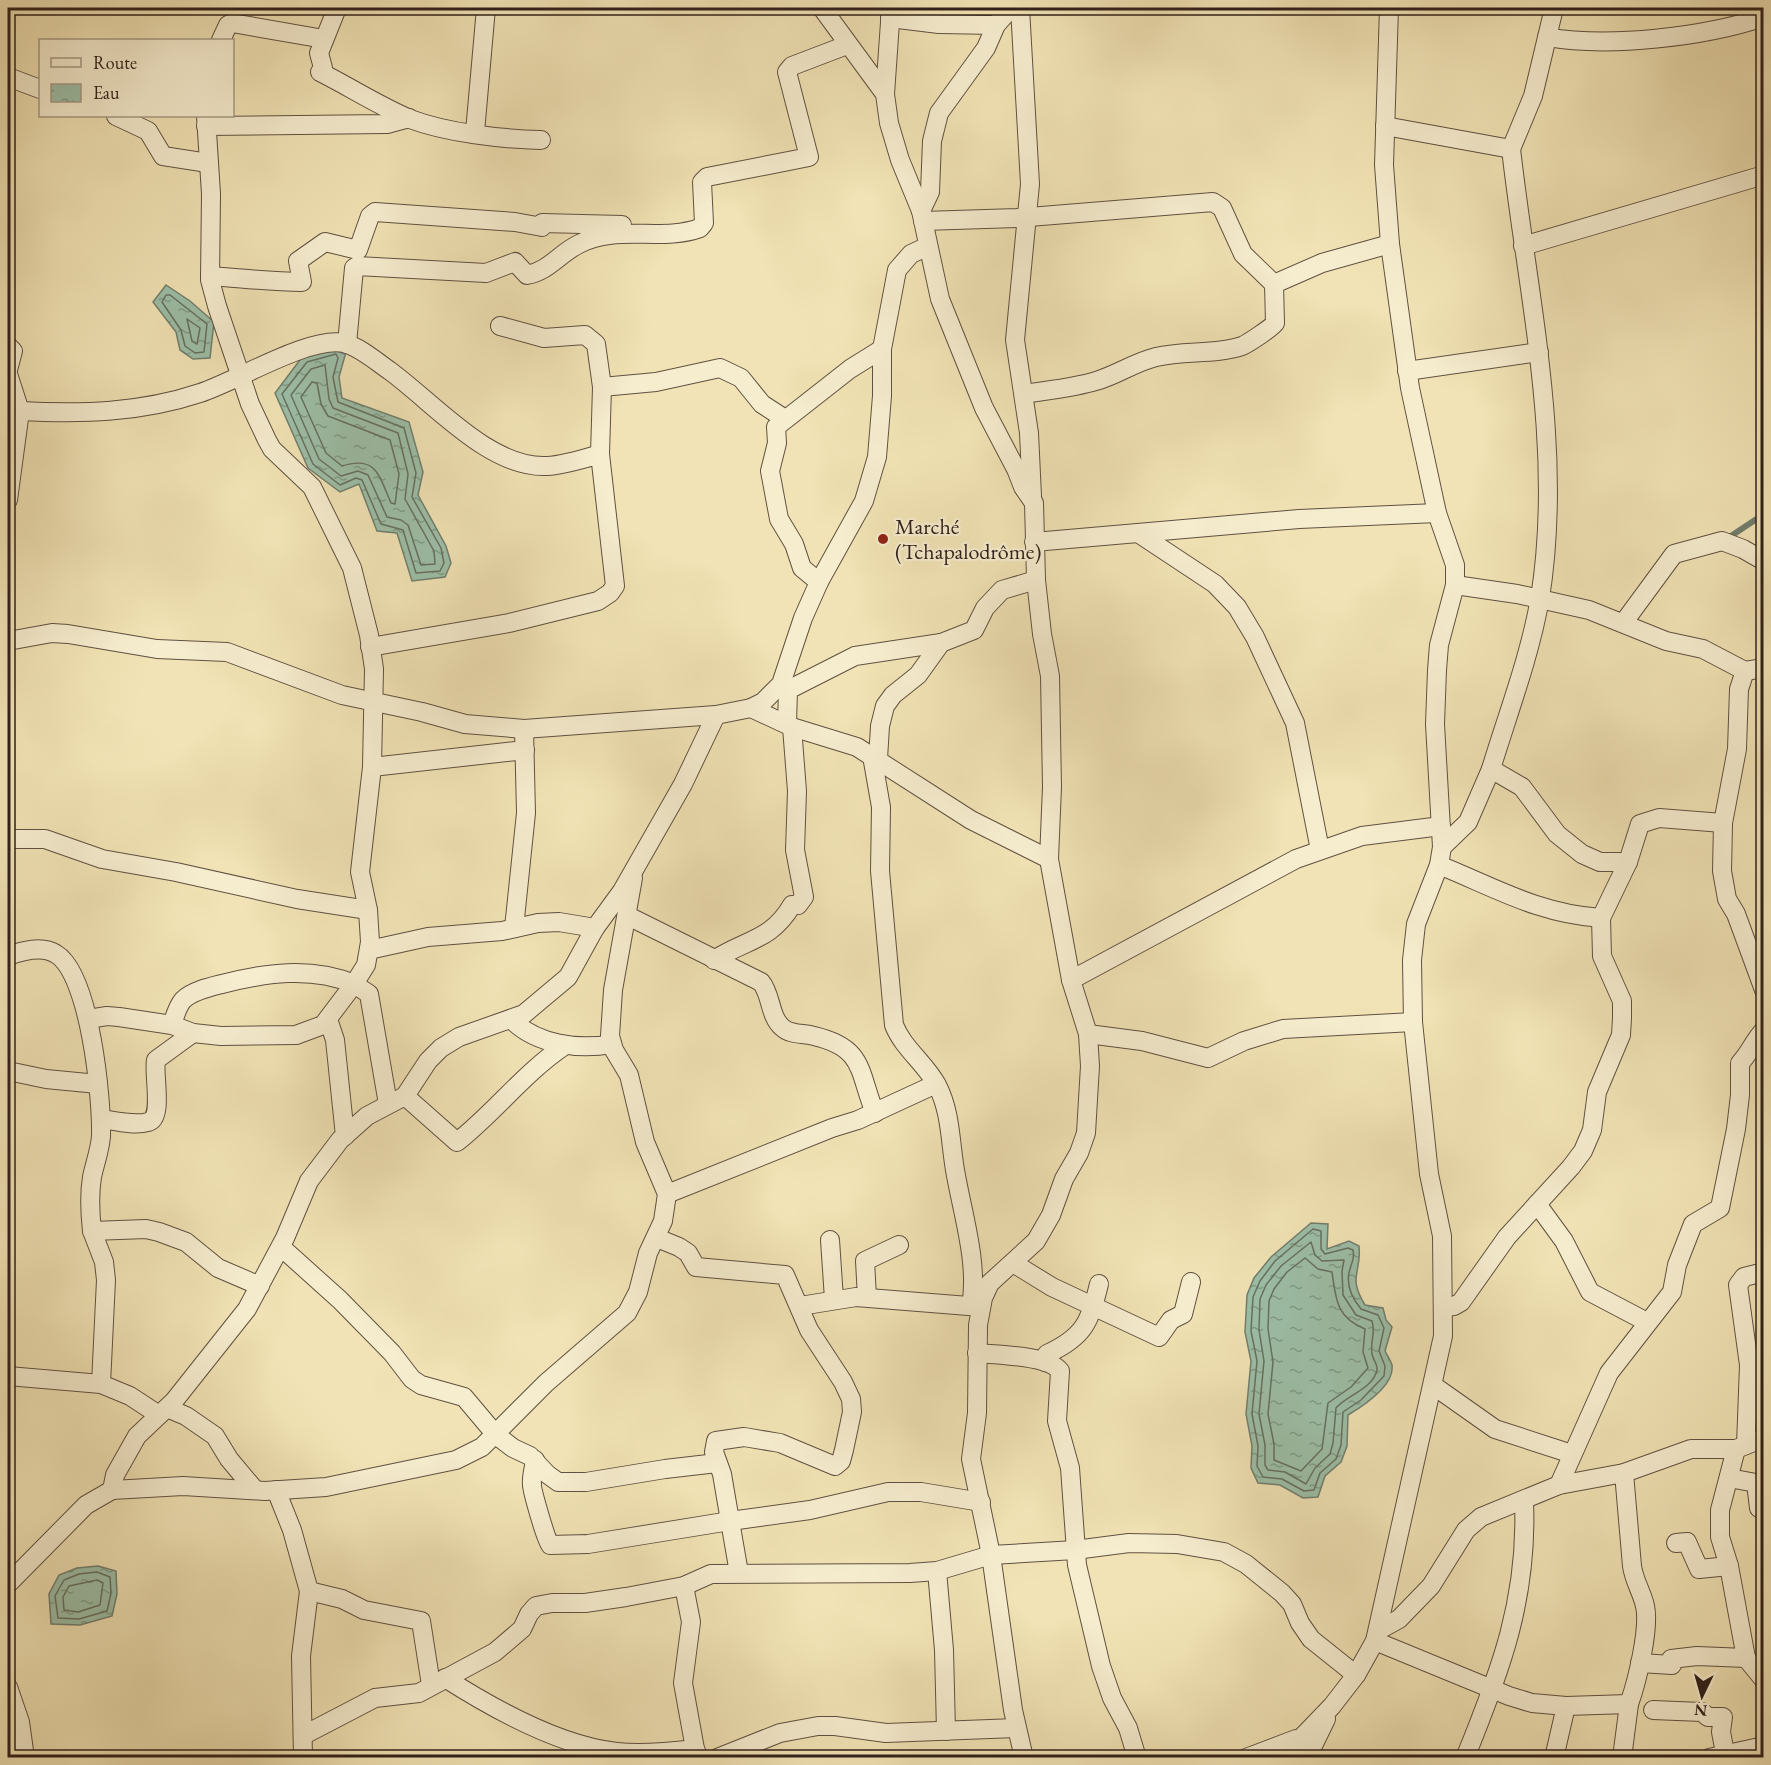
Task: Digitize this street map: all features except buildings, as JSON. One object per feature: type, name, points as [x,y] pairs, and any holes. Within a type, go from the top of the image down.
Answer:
[{"type":"street","points":[[337,8],[318,53],[323,68],[320,72],[409,118],[475,132],[541,140]]},
{"type":"street","points":[[475,132],[486,8]]},
{"type":"street","points":[[822,8],[885,94]]},
{"type":"street","points":[[922,216],[930,192],[932,141],[939,113],[986,48],[996,25],[1011,8]]},
{"type":"street","points":[[976,1307],[996,1274],[1027,1252],[1044,1228],[1086,1133],[1088,1034],[1071,980],[1049,859],[1052,787],[1050,676],[1042,634],[1036,580],[1034,503],[1024,394],[1015,340],[1019,279],[1029,217],[1030,184],[1020,8]]},
{"type":"street","points":[[1389,8],[1384,189],[1389,244],[1407,371],[1437,513],[1455,565],[1455,585],[1439,645],[1437,670],[1435,724],[1441,856]]},
{"type":"street","points":[[1282,1758],[1298,1738],[1332,1706],[1356,1675],[1377,1636],[1434,1386],[1443,1336],[1442,1236],[1429,1174],[1413,1022],[1413,937],[1441,856],[1475,810],[1491,769],[1539,599],[1547,470],[1544,384],[1511,149],[1533,96],[1554,8]]},
{"type":"street","points":[[996,25],[939,24],[890,13],[885,94],[892,132],[922,216],[940,299],[984,408],[1023,487],[1034,503]]},
{"type":"street","points":[[1547,37],[1595,42],[1665,37],[1764,17]]},
{"type":"street","points":[[221,39],[228,25],[232,23],[324,39]]},
{"type":"street","points":[[347,344],[354,268],[357,266],[486,273],[515,262],[527,275],[538,273],[579,244],[615,235],[696,230],[703,226],[702,182],[707,177],[809,157],[787,72],[792,66],[847,45]]},
{"type":"street","points":[[8,77],[39,88]]},
{"type":"street","points":[[118,117],[148,131],[163,156],[208,163]]},
{"type":"street","points":[[88,1020],[107,1016],[172,1025],[193,1033],[221,1036],[296,1035],[318,1028],[328,1019],[366,965],[369,950],[368,910],[360,873],[372,767],[374,703],[370,647],[364,610],[348,560],[312,487],[272,449],[256,418],[217,306],[210,276],[211,194],[206,121],[387,124],[409,118]]},
{"type":"street","points":[[1385,126],[1511,149]]},
{"type":"street","points":[[1523,246],[1764,175]]},
{"type":"street","points":[[922,216],[1029,217],[1213,202],[1222,208],[1243,254],[1274,285],[1275,323],[1246,345],[1224,350],[1196,351],[1156,357],[1096,381],[1024,394]]},
{"type":"street","points":[[210,276],[235,279],[255,278],[273,282],[302,282],[298,261],[325,242],[358,250],[370,216],[375,212],[515,222],[542,227],[542,223],[631,226],[659,232]]},
{"type":"street","points":[[1274,285],[1322,263],[1389,244]]},
{"type":"street","points":[[714,960],[737,946],[764,937],[779,925],[792,905],[798,905],[804,897],[795,850],[797,791],[790,725],[780,693],[803,618],[819,582],[864,501],[872,480],[880,432],[882,349],[897,270],[917,249],[927,246]]},
{"type":"street","points":[[370,647],[509,623],[598,601],[610,593],[615,586],[600,454],[602,387],[596,344],[585,335],[544,338],[500,326]]},
{"type":"street","points":[[20,411],[112,413],[200,393],[310,345],[331,342],[347,344],[393,373],[477,441],[517,463],[547,466],[600,454]]},
{"type":"street","points":[[8,346],[12,351],[9,381],[20,411],[8,500]]},
{"type":"street","points":[[819,582],[802,568],[794,544],[779,519],[770,471],[777,443],[776,427],[850,369],[882,349]]},
{"type":"street","points":[[1407,371],[1539,352]]},
{"type":"street","points":[[602,387],[656,382],[720,368],[741,378],[762,404],[785,418]]},
{"type":"street","points":[[1034,542],[1299,519],[1437,513]]},
{"type":"street","points":[[1138,533],[1215,584],[1237,607],[1256,637],[1295,723],[1320,850]]},
{"type":"street","points":[[1624,622],[1674,554],[1722,541],[1743,549],[1764,561]]},
{"type":"street","points":[[8,641],[52,633],[157,649],[227,652],[342,695],[422,712],[465,724],[524,729],[716,715],[751,708],[855,656],[941,643],[974,630],[985,608],[1002,590],[1009,586],[1036,580]]},
{"type":"street","points":[[1455,585],[1589,610],[1624,622],[1666,641],[1703,649],[1745,671],[1764,668]]},
{"type":"street","points":[[941,643],[918,675],[893,695],[885,706],[875,758],[881,807],[880,871],[894,1025],[900,1038],[936,1084],[948,1117],[955,1172],[965,1211],[976,1307],[977,1413],[971,1449],[992,1555],[1016,1728],[1024,1758]]},
{"type":"street","points":[[1745,671],[1739,689],[1737,749],[1724,823],[1722,871],[1727,899],[1736,914],[1764,990]]},
{"type":"street","points":[[751,708],[790,725],[833,738],[875,758],[971,820],[1049,859]]},
{"type":"street","points":[[112,1490],[115,1475],[132,1443],[215,1352],[246,1309],[281,1247],[309,1181],[326,1155],[367,1116],[405,1096],[428,1061],[441,1048],[459,1036],[511,1019],[530,1010],[568,977],[595,928],[634,873],[683,784],[716,715]]},
{"type":"street","points":[[514,927],[526,813],[524,729]]},
{"type":"street","points":[[372,767],[525,750]]},
{"type":"street","points":[[1491,769],[1522,787],[1557,834],[1582,854],[1600,862],[1628,862]]},
{"type":"street","points":[[1444,1307],[1454,1306],[1461,1302],[1507,1237],[1583,1151],[1592,1130],[1597,1092],[1620,1035],[1622,1001],[1602,956],[1601,918],[1628,862],[1636,830],[1644,822],[1659,818],[1724,823]]},
{"type":"street","points":[[1071,980],[1296,859],[1362,836],[1441,826]]},
{"type":"street","points":[[8,839],[45,839],[102,859],[176,872],[297,899],[368,910]]},
{"type":"street","points":[[1441,856],[1527,904],[1573,916],[1601,918]]},
{"type":"street","points":[[8,1584],[86,1505],[112,1490],[183,1486],[255,1491],[326,1487],[436,1465],[471,1454],[496,1435],[552,1376],[627,1313],[638,1292],[648,1253],[657,1238],[667,1206],[668,1194],[645,1142],[629,1075],[612,1044],[611,1007],[634,873]]},
{"type":"street","points":[[628,916],[665,932],[714,960],[761,982],[778,1023],[783,1028],[833,1040],[849,1050],[856,1059],[875,1113]]},
{"type":"street","points":[[369,950],[428,937],[502,931],[514,927],[559,922],[595,928]]},
{"type":"street","points":[[8,956],[40,950],[59,956],[80,988],[88,1020],[101,1119],[100,1145],[90,1191],[92,1231],[104,1262],[106,1280],[101,1384]]},
{"type":"street","points":[[172,1025],[179,1006],[190,994],[252,975],[280,973],[326,975],[354,984],[369,994],[388,1104]]},
{"type":"street","points":[[328,1019],[335,1040],[345,1136]]},
{"type":"street","points":[[511,1019],[520,1026],[564,1046],[612,1044]]},
{"type":"street","points":[[1088,1034],[1142,1041],[1208,1058],[1245,1041],[1283,1029],[1413,1022]]},
{"type":"street","points":[[1559,1485],[1609,1373],[1672,1292],[1677,1265],[1694,1224],[1720,1208],[1736,1129],[1740,1095],[1740,1063],[1750,1053],[1757,1036],[1764,1030]]},
{"type":"street","points":[[101,1119],[137,1123],[153,1119],[158,1110],[156,1060],[193,1033]]},
{"type":"street","points":[[405,1096],[457,1143],[479,1124],[537,1064],[564,1046]]},
{"type":"street","points":[[8,1071],[46,1079],[98,1084]]},
{"type":"street","points":[[668,1194],[875,1113],[936,1084]]},
{"type":"street","points":[[1537,1204],[1564,1241],[1590,1292],[1647,1322]]},
{"type":"street","points":[[92,1231],[146,1228],[159,1232],[194,1247],[218,1268],[260,1286]]},
{"type":"street","points":[[657,1238],[679,1246],[688,1253],[696,1267],[782,1273],[800,1306],[809,1330],[843,1382],[851,1399],[852,1412],[841,1461],[835,1466],[792,1447],[739,1437],[716,1441],[713,1449],[725,1485],[739,1573]]},
{"type":"street","points":[[830,1240],[834,1299]]},
{"type":"street","points":[[867,1297],[865,1261],[899,1245]]},
{"type":"street","points":[[281,1247],[340,1300],[392,1353],[412,1379],[422,1385],[464,1396],[496,1435],[535,1460],[553,1479],[570,1483],[717,1463]]},
{"type":"street","points":[[1014,1263],[1052,1287],[1158,1337],[1171,1320],[1183,1314],[1191,1282]]},
{"type":"street","points":[[1640,1663],[1672,1665],[1671,1659],[1697,1656],[1757,1670],[1719,1527],[1729,1478],[1741,1447],[1750,1375],[1738,1285],[1744,1277],[1764,1272]]},
{"type":"street","points":[[1045,1362],[1047,1354],[1065,1346],[1085,1328],[1099,1284]]},
{"type":"street","points":[[800,1306],[834,1299],[867,1297],[976,1307]]},
{"type":"street","points":[[977,1353],[1045,1362],[1060,1371],[1057,1421],[1070,1468],[1075,1550],[1101,1666],[1112,1698],[1128,1728],[1137,1758]]},
{"type":"street","points":[[8,1376],[101,1384],[163,1411],[186,1416],[215,1436],[255,1491]]},
{"type":"street","points":[[1434,1386],[1495,1429],[1572,1454]]},
{"type":"street","points":[[1377,1636],[1399,1619],[1431,1586],[1466,1530],[1482,1517],[1524,1502],[1559,1485],[1624,1473],[1691,1449],[1741,1447],[1764,1438]]},
{"type":"street","points":[[535,1460],[532,1487],[541,1512],[545,1539],[550,1545],[588,1544],[810,1510],[888,1492],[921,1492],[981,1502]]},
{"type":"street","points":[[1623,1758],[1629,1704],[1640,1663],[1646,1608],[1634,1579],[1624,1473]]},
{"type":"street","points":[[1729,1478],[1755,1484],[1759,1508],[1764,1508]]},
{"type":"street","points":[[276,1490],[292,1530],[309,1591],[301,1656],[303,1758]]},
{"type":"street","points":[[1465,1758],[1493,1689],[1520,1594],[1524,1548],[1524,1502]]},
{"type":"street","points":[[1676,1543],[1687,1542],[1699,1569],[1729,1566]]},
{"type":"street","points":[[304,1735],[375,1698],[419,1693],[506,1645],[524,1626],[529,1614],[536,1606],[605,1601],[684,1586],[711,1574],[937,1571],[992,1555],[1075,1550],[1129,1543],[1200,1547],[1237,1558],[1282,1593],[1292,1604],[1299,1623],[1311,1640],[1356,1675]]},
{"type":"street","points":[[937,1571],[944,1650],[946,1731]]},
{"type":"street","points":[[309,1591],[342,1599],[364,1610],[421,1621],[438,1682],[513,1718],[601,1749],[620,1753],[697,1753],[682,1683],[691,1622],[684,1586]]},
{"type":"street","points":[[1377,1636],[1493,1689],[1532,1703],[1566,1706],[1629,1704]]},
{"type":"street","points":[[8,1687],[20,1722],[25,1758]]},
{"type":"street","points":[[1307,1758],[1332,1706]]},
{"type":"street","points":[[1554,1758],[1566,1706]]},
{"type":"street","points":[[1653,1710],[1702,1712],[1708,1717],[1723,1717],[1717,1755],[1764,1746]]},
{"type":"street","points":[[717,1758],[780,1733],[818,1726],[886,1733],[1016,1728]]},
{"type":"street","points":[[1246,1758],[1298,1738]]},
{"type":"water","points":[[166,285],[190,301],[214,322],[210,358],[193,359],[180,350],[176,332],[153,302]]},
{"type":"water","points":[[338,347],[346,352],[339,377],[342,398],[409,422],[423,472],[418,495],[446,546],[451,563],[445,577],[412,581],[397,533],[377,531],[359,484],[340,492],[308,468],[275,393],[303,356]]},
{"type":"water","points":[[1311,1223],[1328,1224],[1327,1249],[1349,1241],[1359,1246],[1357,1287],[1365,1305],[1383,1308],[1386,1320],[1392,1327],[1385,1351],[1392,1365],[1392,1373],[1377,1394],[1348,1415],[1347,1446],[1341,1462],[1325,1476],[1318,1497],[1303,1498],[1280,1485],[1258,1483],[1251,1468],[1252,1446],[1246,1414],[1251,1361],[1245,1332],[1247,1295],[1254,1278],[1271,1257]]},
{"type":"water","points":[[98,1566],[116,1571],[117,1594],[112,1616],[80,1625],[51,1624],[49,1594],[59,1575],[77,1568]]},
{"type":"waterway","points":[[1728,538],[1764,514]]},
{"type":"place","name":"Marché (Tchapalodrôme)","points":[[883,539]]}]
